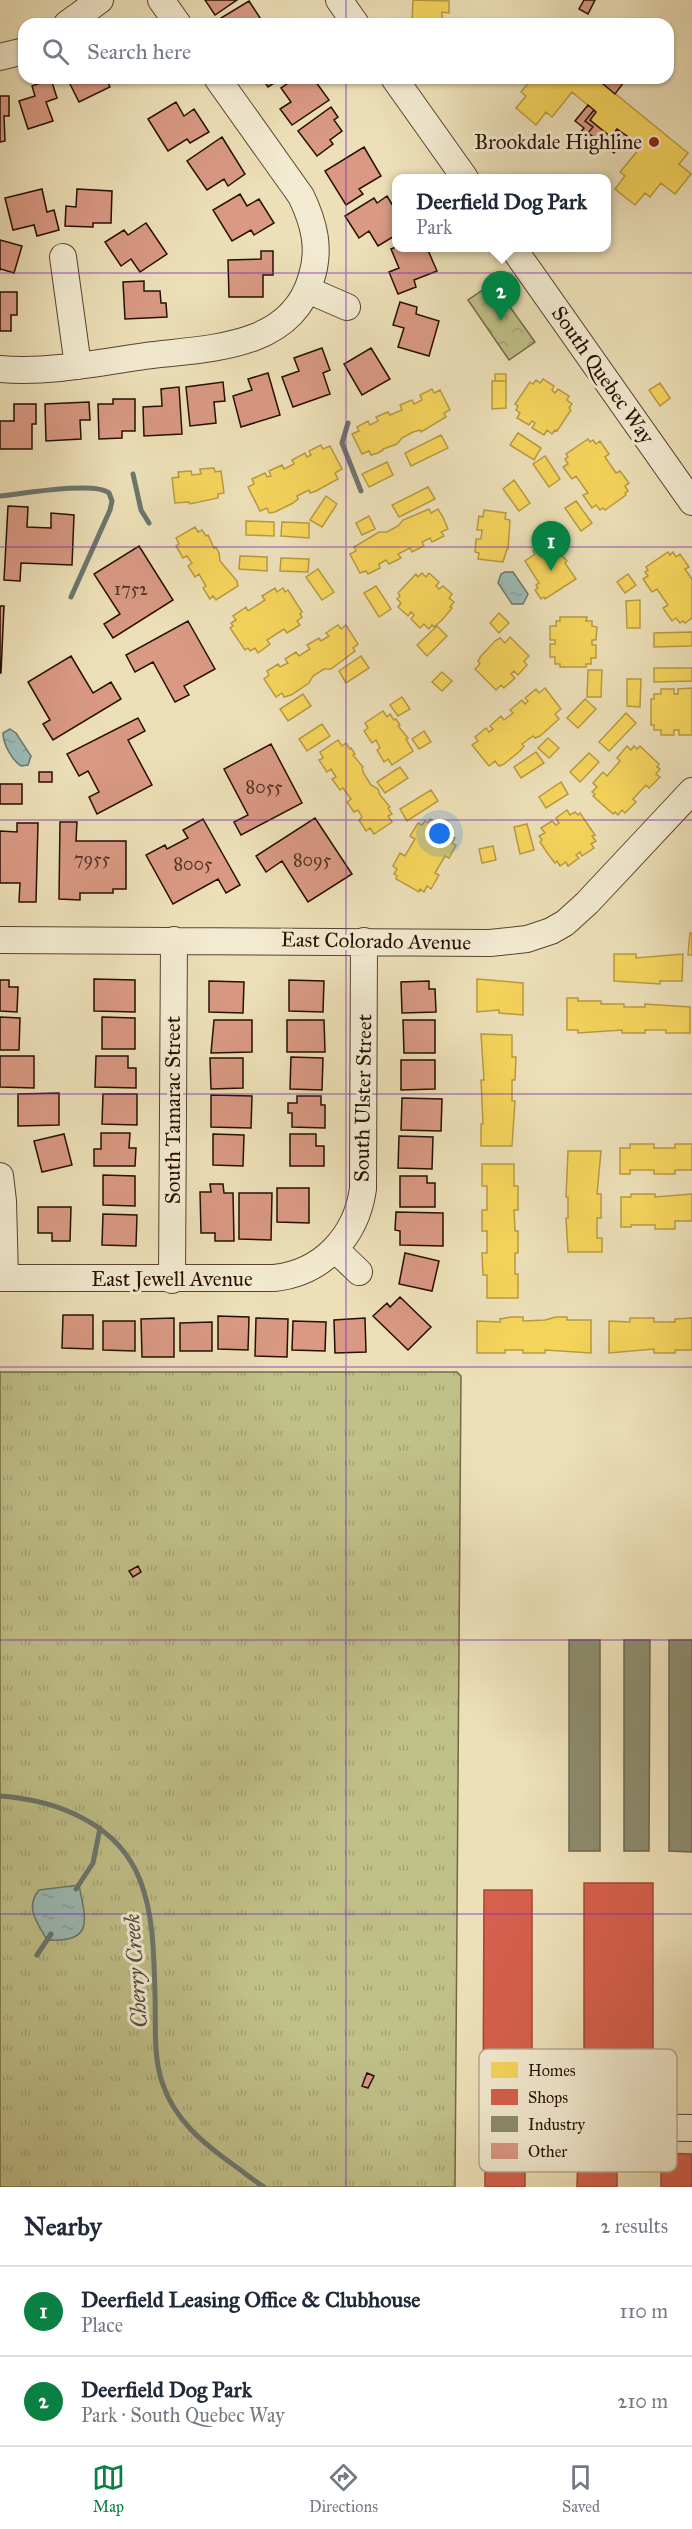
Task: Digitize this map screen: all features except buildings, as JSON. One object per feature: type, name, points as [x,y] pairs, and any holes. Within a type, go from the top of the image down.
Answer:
[{"type":"street","points":[[75,18],[100,0]]},
{"type":"street","points":[[161,0],[174,18]]},
{"type":"street","points":[[339,0],[352,18]]},
{"type":"street","points":[[0,57],[18,52]]},
{"type":"street","points":[[0,369],[32,370],[78,366],[250,340],[282,324],[301,303],[315,269],[316,247],[310,215],[301,196],[221,84]]},
{"type":"street","points":[[398,84],[462,174]]},
{"type":"street","name":"South Quebec Way","points":[[516,252],[692,502]]},
{"type":"street","points":[[63,257],[78,366]]},
{"type":"street","points":[[308,290],[347,307]]},
{"type":"street","name":"East Colorado Avenue","points":[[0,939],[499,942],[528,939],[551,931],[582,909],[692,791]]},
{"type":"street","name":"South Tamarac Street","points":[[172,1280],[174,940]]},
{"type":"street","name":"South Ulster Street","points":[[336,1249],[353,1224],[363,1189],[364,941]]},
{"type":"street","points":[[0,1176],[3,1201],[2,1278]]},
{"type":"street","points":[[336,1249],[359,1272]]},
{"type":"street","name":"East Jewell Avenue","points":[[2,1278],[172,1280],[286,1277],[311,1268],[336,1249]]},
{"type":"street","points":[[677,2128],[692,2128]]},
{"type":"green space","points":[[493,283],[535,342],[509,360],[468,300]]},
{"type":"green space","points":[[0,1372],[457,1372],[461,1376],[455,2187],[0,2187]]},
{"type":"water","points":[[513,572],[528,594],[523,604],[512,604],[498,583],[501,574]]},
{"type":"water","points":[[10,729],[16,733],[31,756],[28,765],[21,766],[9,751],[3,733]]},
{"type":"water","points":[[79,1885],[84,1918],[84,1926],[80,1933],[63,1940],[47,1940],[33,1909],[33,1903],[39,1890]]},
{"type":"waterway","points":[[348,423],[342,443],[361,491]]},
{"type":"waterway","points":[[133,474],[141,510],[149,523]]},
{"type":"waterway","points":[[0,496],[74,488],[89,488],[109,493],[112,501],[110,510],[71,597]]},
{"type":"waterway","name":"Cherry Creek","points":[[0,1796],[42,1803],[83,1818],[101,1829],[117,1843],[130,1860],[145,1894],[151,1922],[156,2051],[159,2072],[167,2096],[182,2119],[201,2140],[264,2187]]},
{"type":"waterway","points":[[76,1889],[93,1863],[100,1828]]},
{"type":"waterway","points":[[37,1955],[51,1934]]},
{"type":"place","name":"Brookdale Highline","points":[[654,142]]},
{"type":"place","name":"Deerfield Dog Park","points":[[501,321]]},
{"type":"place","name":"Deerfield Leasing Office & Clubhouse","points":[[551,571]]}]
